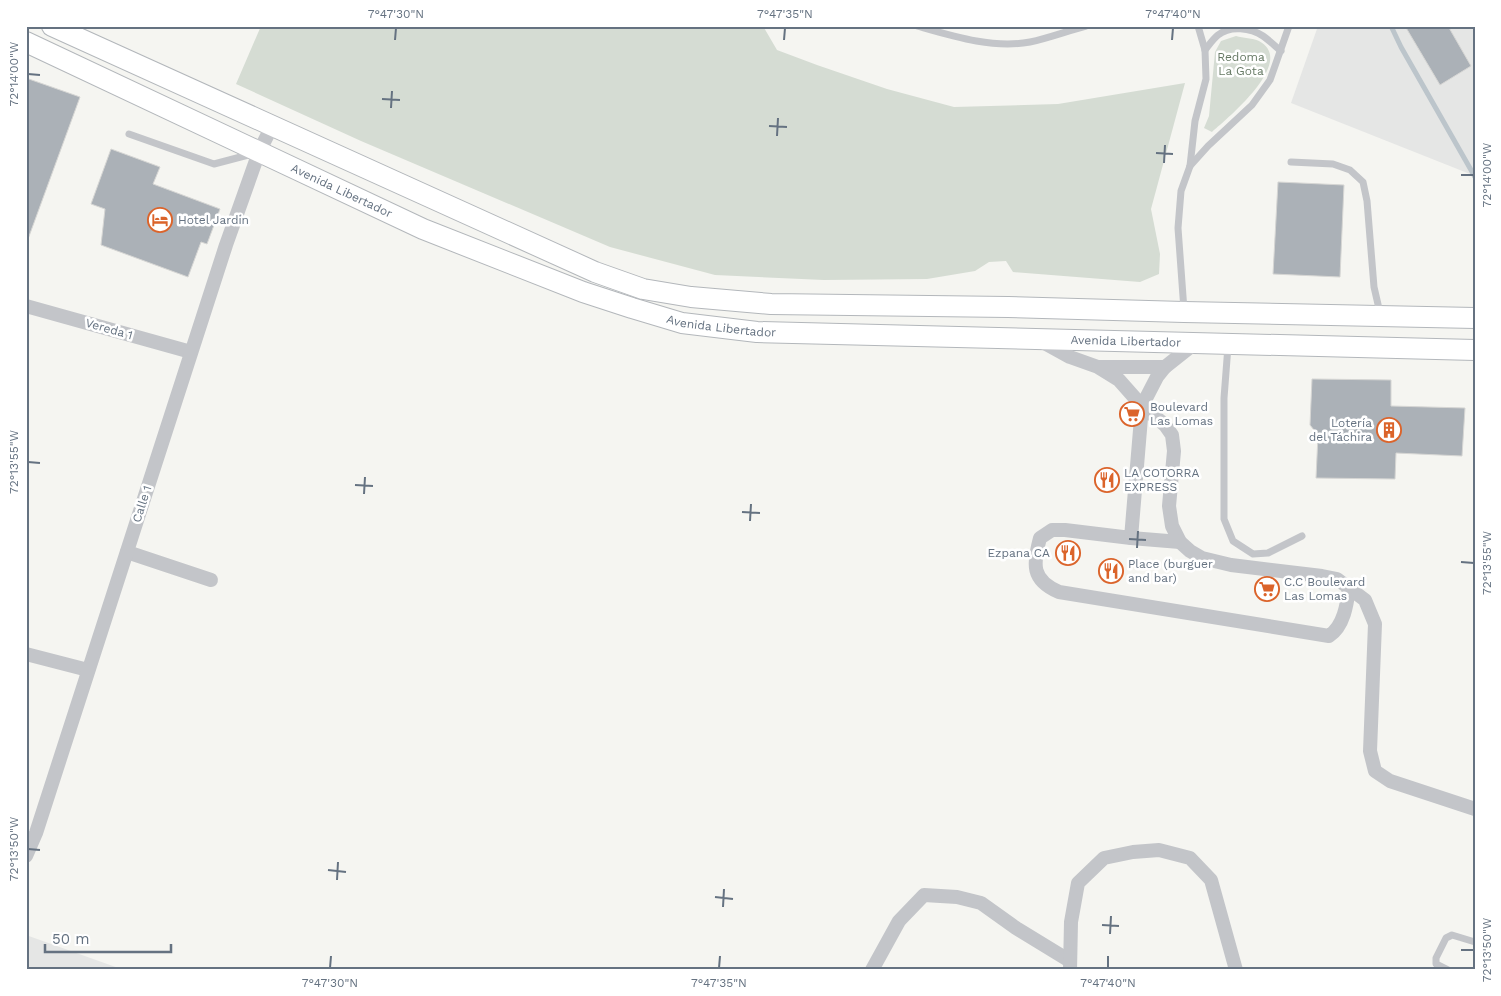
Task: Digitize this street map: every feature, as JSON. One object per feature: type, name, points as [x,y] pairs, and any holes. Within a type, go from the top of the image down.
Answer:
[{"type":"main road","name":"Avenida Libertador","points":[[52,26],[595,272],[644,289],[691,297],[771,304],[1008,306],[1475,318]]},
{"type":"main road","name":"Avenida Libertador","points":[[26,42],[423,229],[583,292],[682,323],[757,332],[1475,350]]},
{"type":"street","name":"Calle 1","points":[[26,856],[36,833],[226,245],[260,152],[272,126]]},
{"type":"street","name":"Vereda 1","points":[[26,306],[191,352]]},
{"type":"street","points":[[1039,339],[1070,357],[1098,367],[1120,380],[1142,406],[1165,425],[1172,435],[1174,451],[1169,506],[1172,526],[1180,542],[1190,551],[1202,558],[1231,565],[1322,576],[1337,580],[1364,600],[1375,624],[1370,751],[1375,770],[1390,781],[1475,809]]},
{"type":"street","points":[[1131,538],[1142,406],[1157,377],[1165,367],[1194,344]]},
{"type":"street","points":[[1098,367],[1165,367]]},
{"type":"street","points":[[1180,542],[1052,530],[1040,538],[1034,567],[1040,580],[1048,588],[1059,592],[1329,636],[1334,633],[1344,616],[1349,588]]},
{"type":"street","points":[[127,552],[211,580]]},
{"type":"street","points":[[26,654],[88,670]]},
{"type":"street","points":[[1070,965],[1071,922],[1078,883],[1104,858],[1134,852],[1159,850],[1190,858],[1211,880],[1236,970]]},
{"type":"street","points":[[872,970],[899,921],[924,895],[957,897],[980,902],[1070,965]]},
{"type":"lane","points":[[917,26],[962,39],[995,43],[1029,42],[1086,26]]},
{"type":"lane","points":[[1184,312],[1178,228],[1181,190],[1190,166],[1196,121],[1206,79],[1206,50],[1198,26]]},
{"type":"lane","points":[[1190,166],[1208,146],[1252,105],[1270,80],[1289,26]]},
{"type":"lane","points":[[1206,50],[1218,35],[1228,30],[1239,29],[1249,30],[1262,35],[1281,51]]},
{"type":"lane","points":[[130,134],[214,164],[260,152]]},
{"type":"lane","points":[[1291,162],[1333,164],[1350,170],[1363,182],[1367,201],[1374,287],[1381,316]]},
{"type":"lane","points":[[1228,344],[1224,398],[1224,519],[1233,541],[1253,554],[1268,553],[1302,536]]},
{"type":"lane","points":[[1448,970],[1436,964],[1436,958],[1446,938],[1452,935],[1475,942]]},
{"type":"shaded area","points":[[1318,26],[1475,26],[1475,176],[1291,103]]},
{"type":"shaded area","points":[[26,935],[124,970],[26,970]]},
{"type":"green space","points":[[261,26],[763,26],[777,50],[887,89],[954,107],[1058,104],[1185,83],[1151,209],[1160,254],[1159,274],[1140,282],[1013,272],[1006,261],[989,262],[975,271],[927,279],[824,280],[715,275],[610,247],[361,141],[236,84]]},
{"type":"green space","name":"Redoma La Gota","points":[[1236,36],[1259,41],[1269,50],[1270,62],[1265,75],[1256,89],[1212,132],[1204,128],[1209,116],[1215,52],[1221,41]]},
{"type":"building","points":[[1405,26],[1448,26],[1471,66],[1440,85]]},
{"type":"building","points":[[26,78],[80,97],[28,239],[26,239]]},
{"type":"building","name":"Hotel Jardin","points":[[111,149],[160,167],[153,184],[220,209],[207,244],[201,242],[188,277],[101,245],[105,209],[91,204]]},
{"type":"building","points":[[1278,182],[1344,185],[1340,277],[1273,274]]},
{"type":"building","name":"Lotería del Táchira","points":[[1312,379],[1391,380],[1391,406],[1465,408],[1462,456],[1396,453],[1395,479],[1316,478],[1318,435],[1310,425]]},
{"type":"waterway","points":[[1391,26],[1475,177]]},
{"type":"place","name":"Hotel Jardin","points":[[160,220]]},
{"type":"place","name":"Boulevard Las Lomas","points":[[1132,414]]},
{"type":"place","name":"Lotería del Táchira","points":[[1389,430]]},
{"type":"place","name":"LA COTORRA EXPRESS","points":[[1107,480]]},
{"type":"place","name":"Ezpana CA","points":[[1068,553]]},
{"type":"place","name":"Place (burguer and bar)","points":[[1111,571]]},
{"type":"place","name":"C.C Boulevard Las Lomas","points":[[1267,589]]}]
